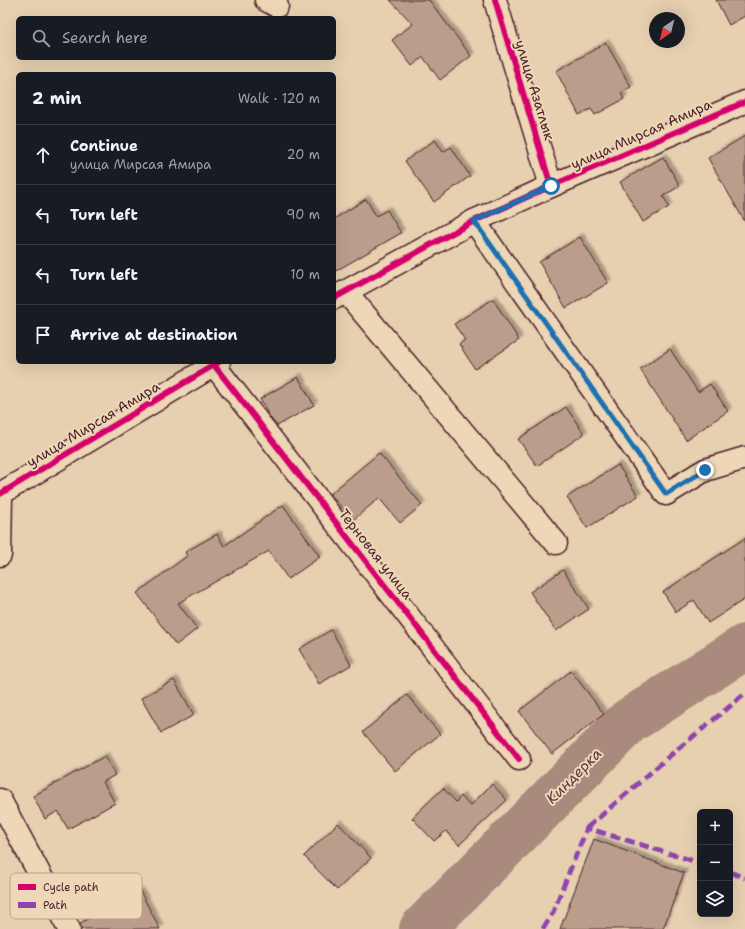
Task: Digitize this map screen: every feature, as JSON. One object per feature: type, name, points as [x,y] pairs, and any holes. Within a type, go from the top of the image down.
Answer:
[{"type":"street","name":"улица Азатлык","points":[[495,0],[551,186]]},
{"type":"street","name":"улица Мирсая Амира","points":[[340,295],[474,221],[745,102]]},
{"type":"street","points":[[474,221],[666,494],[705,470],[745,458]]},
{"type":"street","points":[[340,295],[556,543]]},
{"type":"street","name":"улица Мирсая Амира","points":[[1,494],[215,364]]},
{"type":"street","name":"Терновая улица","points":[[218,364],[519,759]]},
{"type":"street","points":[[0,555],[1,494]]},
{"type":"street","points":[[0,800],[39,873]]},
{"type":"street","points":[[64,919],[69,929]]},
{"type":"building","points":[[390,0],[429,0],[471,56],[440,80],[423,57],[412,66],[392,40],[413,24]]},
{"type":"building","points":[[716,0],[745,0],[745,16],[729,25]]},
{"type":"building","points":[[606,43],[631,87],[621,93],[624,99],[595,115],[591,109],[579,115],[556,71]]},
{"type":"building","points":[[745,136],[745,222],[708,158]]},
{"type":"building","points":[[435,140],[443,152],[451,147],[470,176],[434,202],[405,161]]},
{"type":"building","points":[[663,157],[680,186],[663,196],[669,207],[643,222],[620,182]]},
{"type":"building","points":[[366,199],[376,216],[387,210],[401,233],[336,271],[336,218]]},
{"type":"building","points":[[580,237],[608,283],[566,308],[539,262]]},
{"type":"building","points":[[493,299],[519,340],[475,369],[459,344],[465,340],[454,324]]},
{"type":"building","points":[[670,349],[698,392],[710,384],[728,411],[686,440],[640,369]]},
{"type":"building","points":[[298,377],[314,405],[277,426],[271,419],[260,399]]},
{"type":"building","points":[[566,407],[584,434],[537,466],[518,439]]},
{"type":"building","points":[[379,453],[422,505],[400,523],[379,498],[353,520],[330,494]]},
{"type":"building","points":[[618,465],[638,496],[587,528],[567,497]]},
{"type":"building","points":[[283,505],[320,557],[288,579],[269,551],[178,603],[197,629],[176,645],[137,593],[187,556],[185,552],[217,534],[224,546]]},
{"type":"building","points":[[745,538],[745,599],[708,623],[694,600],[676,612],[663,592]]},
{"type":"building","points":[[563,570],[589,609],[556,631],[530,592]]},
{"type":"building","points":[[331,630],[351,665],[319,684],[299,649]]},
{"type":"building","points":[[571,671],[604,714],[552,754],[519,711]]},
{"type":"building","points":[[174,680],[194,715],[161,733],[141,698]]},
{"type":"building","points":[[407,695],[440,734],[395,771],[363,732]]},
{"type":"building","points":[[105,756],[115,775],[103,782],[115,803],[68,829],[58,811],[45,819],[33,796]]},
{"type":"building","points":[[492,784],[507,800],[459,845],[446,831],[434,841],[412,818],[443,788],[456,802],[461,796],[470,806]]},
{"type":"building","points":[[338,823],[371,858],[337,890],[304,856]]},
{"type":"building","points":[[594,839],[684,873],[663,929],[560,929]]},
{"type":"building","points":[[142,895],[160,929],[81,929],[80,923],[88,919],[142,919]]},
{"type":"waterway","name":"Киндерка","points":[[422,929],[629,721],[745,647]]},
{"type":"marked path","points":[[587,828],[673,753],[745,694]]},
{"type":"marked path","points":[[543,929],[553,912],[587,828],[697,862]]},
{"type":"marked path","points":[[733,873],[745,878]]},
{"type":"cycle path","points":[[495,0],[551,186]]},
{"type":"cycle path","points":[[336,297],[474,221],[745,102]]},
{"type":"cycle path","points":[[0,494],[216,364]]},
{"type":"cycle path","points":[[214,365],[519,759]]},
{"type":"route","points":[[551,186],[474,221],[666,494],[705,470]]}]
